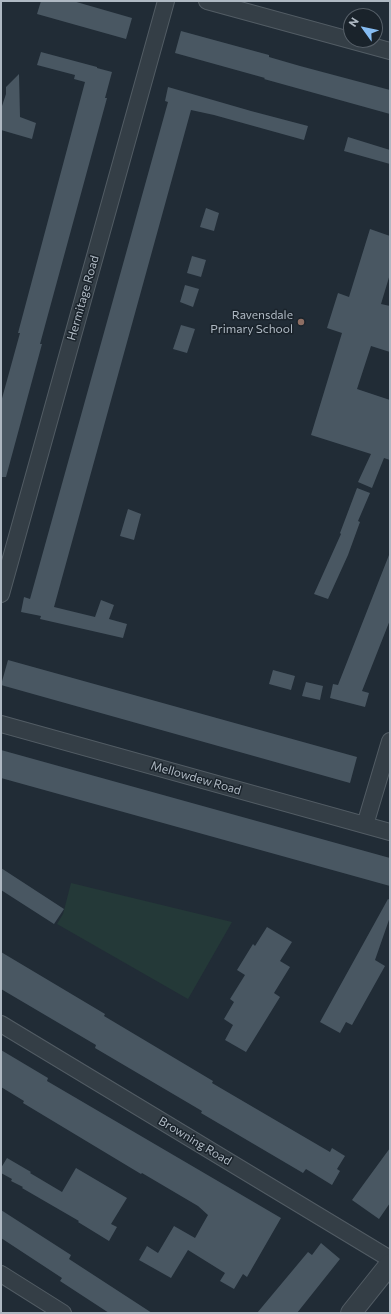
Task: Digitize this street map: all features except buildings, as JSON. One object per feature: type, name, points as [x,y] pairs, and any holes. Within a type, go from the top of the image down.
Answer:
[{"type":"street","name":"Hermitage Road","points":[[1,594],[166,1]]},
{"type":"street","points":[[207,1],[390,52]]},
{"type":"street","name":"Mellowdew Road","points":[[1,724],[390,832]]},
{"type":"street","points":[[365,825],[390,741]]},
{"type":"street","name":"Browning Road","points":[[1,1024],[390,1259]]},
{"type":"street","points":[[351,1313],[390,1264]]},
{"type":"street","points":[[1,1274],[63,1313]]},
{"type":"green space","points":[[71,883],[232,922],[188,999],[57,924],[63,914]]},
{"type":"place","name":"Ravensdale Primary School","points":[[301,322]]}]
